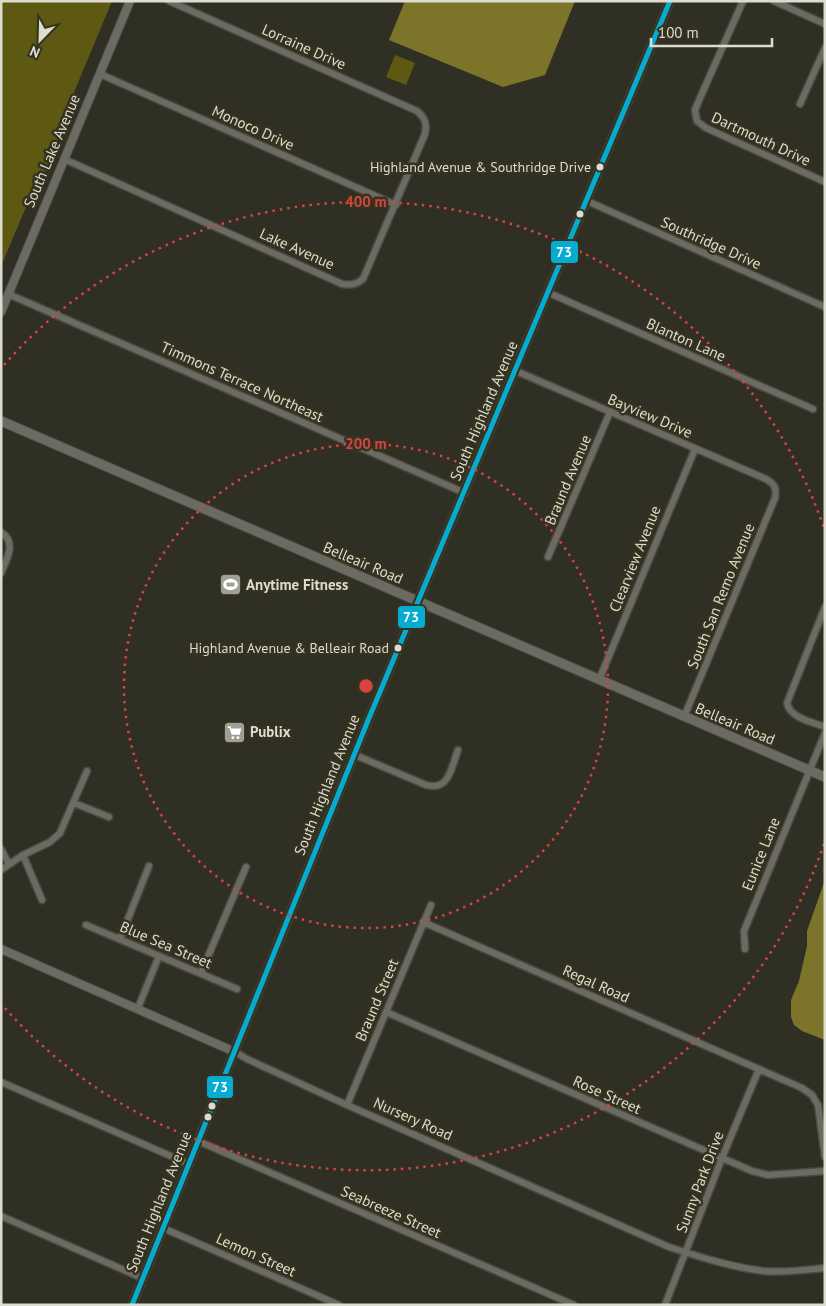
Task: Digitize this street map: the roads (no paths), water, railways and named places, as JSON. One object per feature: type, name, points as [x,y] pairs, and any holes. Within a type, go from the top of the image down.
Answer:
[{"type":"main road","name":"Belleair Road","points":[[1,421],[825,777]]},
{"type":"street","name":"South Lake Avenue","points":[[1,312],[130,1]]},
{"type":"street","name":"Lorraine Drive","points":[[169,1],[417,111],[426,121]]},
{"type":"street","name":"South Highland Avenue","points":[[132,1305],[355,754],[670,1]]},
{"type":"street","name":"Dartmouth Drive","points":[[744,1],[695,110],[697,121],[706,128],[825,182]]},
{"type":"street","points":[[774,1],[825,24]]},
{"type":"street","points":[[800,104],[825,48]]},
{"type":"street","name":"Monoco Drive","points":[[100,74],[396,205]]},
{"type":"street","name":"Lake Avenue","points":[[64,159],[342,284],[350,285],[357,284],[367,273],[425,134],[426,121]]},
{"type":"street","name":"Southridge Drive","points":[[587,201],[825,307]]},
{"type":"street","name":"Blanton Lane","points":[[549,293],[813,409]]},
{"type":"street","name":"Timmons Terrace Northeast","points":[[8,294],[465,493]]},
{"type":"street","name":"Bayview Drive","points":[[516,371],[774,484]]},
{"type":"street","name":"Braund Avenue","points":[[548,557],[610,412]]},
{"type":"street","name":"Clearview Avenue","points":[[599,680],[695,448]]},
{"type":"street","name":"South San Remo Avenue","points":[[684,717],[775,498],[774,484]]},
{"type":"street","points":[[1,532],[9,540],[10,547],[1,573]]},
{"type":"street","points":[[825,607],[787,703],[788,710],[793,714],[825,728]]},
{"type":"street","name":"Eunice Lane","points":[[744,949],[744,931],[825,733]]},
{"type":"street","points":[[355,754],[426,785],[434,786],[440,785],[445,781],[458,750]]},
{"type":"street","points":[[1,870],[23,855],[50,842],[60,834],[87,771]]},
{"type":"street","points":[[74,803],[109,818]]},
{"type":"street","points":[[1,849],[9,864]]},
{"type":"street","points":[[23,855],[42,900]]},
{"type":"street","points":[[120,939],[149,866]]},
{"type":"street","points":[[201,974],[246,867]]},
{"type":"street","name":"Braund Street","points":[[347,1105],[430,905]]},
{"type":"street","name":"Regal Road","points":[[423,922],[802,1088],[812,1095],[818,1105],[825,1157]]},
{"type":"street","name":"Blue Sea Street","points":[[86,925],[237,989]]},
{"type":"street","name":"Nursery Road","points":[[1,949],[138,1008],[347,1105],[652,1239],[724,1264],[764,1271],[793,1272],[825,1268]]},
{"type":"street","points":[[138,1008],[159,956]]},
{"type":"street","name":"Rose Street","points":[[386,1012],[752,1171],[768,1175],[825,1171]]},
{"type":"street","name":"Sunny Park Drive","points":[[665,1305],[759,1069]]},
{"type":"street","points":[[1,1082],[189,1164]]},
{"type":"street","name":"Seabreeze Street","points":[[198,1141],[574,1305]]},
{"type":"street","points":[[1,1216],[142,1278]]},
{"type":"street","name":"Lemon Street","points":[[163,1228],[339,1305]]},
{"type":"place","name":"Highland Avenue & Southridge Drive","points":[[600,167]]},
{"type":"place","name":"Anytime Fitness","points":[[230,585]]},
{"type":"place","name":"Highland Avenue & Belleair Road","points":[[398,648]]},
{"type":"place","name":"Publix","points":[[234,732]]}]
